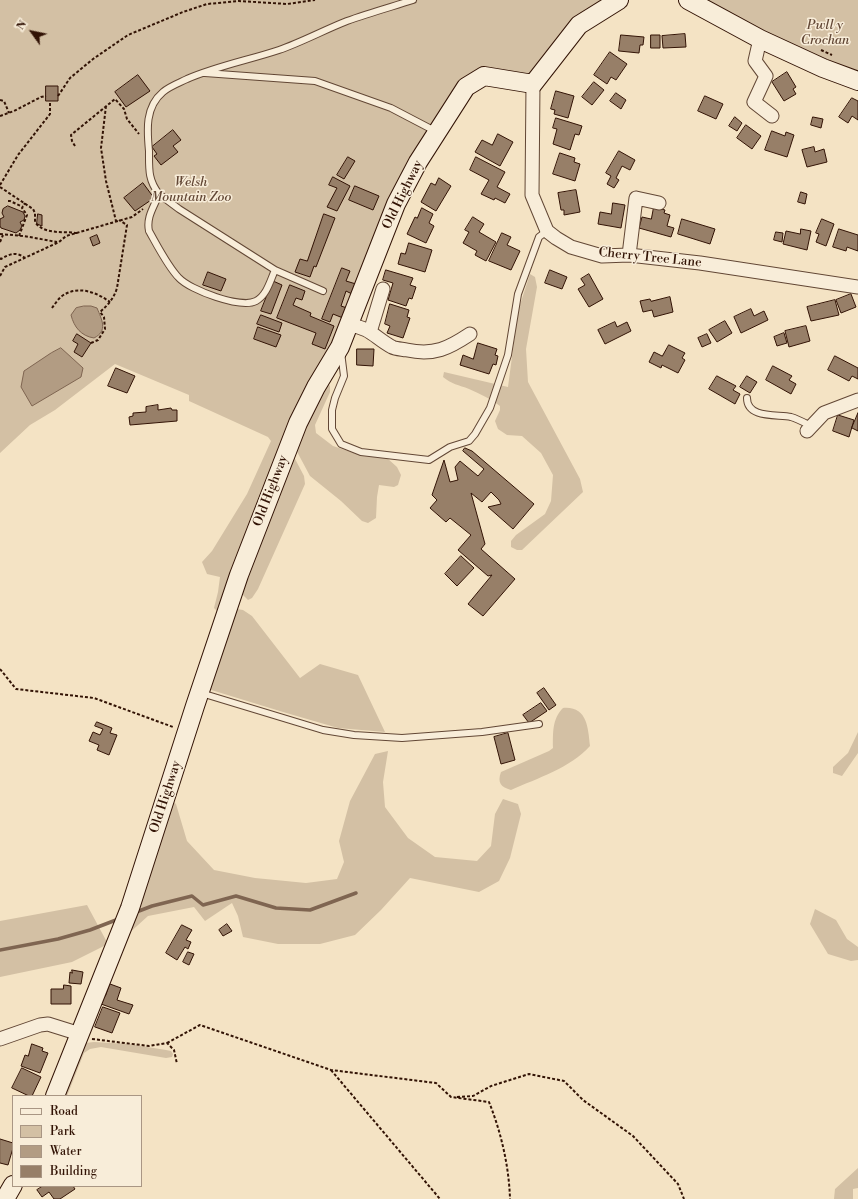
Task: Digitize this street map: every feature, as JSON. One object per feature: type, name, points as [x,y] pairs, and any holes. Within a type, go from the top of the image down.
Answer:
[{"type":"street","points":[[547,231],[532,195],[533,84],[579,25],[619,0]]},
{"type":"street","points":[[688,0],[760,39],[824,68],[858,81]]},
{"type":"street","points":[[760,39],[755,61],[766,76],[754,102],[772,116]]},
{"type":"street","name":"Old Highway","points":[[55,1095],[130,908],[239,575],[295,429],[316,387],[340,347],[396,204],[418,162],[466,87],[484,76],[533,84]]},
{"type":"street","points":[[629,255],[636,198],[659,203]]},
{"type":"street","name":"Cherry Tree Lane","points":[[547,231],[571,247],[602,256],[629,255],[700,263],[858,287]]},
{"type":"street","points":[[370,332],[383,289]]},
{"type":"street","points":[[348,325],[360,326],[393,347],[416,352],[435,352],[456,343],[470,334]]},
{"type":"street","points":[[809,428],[824,413],[858,400]]},
{"type":"street","points":[[0,1039],[40,1025],[48,1024],[80,1035]]},
{"type":"lane","points":[[323,291],[275,270],[158,196],[149,175],[148,121],[150,110],[162,92],[202,73],[280,49],[347,21],[413,0]]},
{"type":"lane","points":[[202,73],[315,81],[390,108],[437,132]]},
{"type":"lane","points":[[158,196],[148,216],[149,231],[178,277],[187,285],[231,302],[247,304],[255,302],[265,292],[275,270]]},
{"type":"lane","points":[[340,347],[343,358],[344,376],[332,410],[332,429],[341,444],[361,452],[429,460],[450,447],[469,441],[475,434],[490,408],[508,354],[518,294],[539,237],[547,231]]},
{"type":"lane","points":[[747,398],[747,403],[751,408],[761,414],[792,417],[809,428]]},
{"type":"lane","points":[[200,692],[323,730],[354,735],[402,738],[482,732],[539,724]]},
{"type":"path","points":[[58,96],[70,78],[93,59],[128,34],[183,12],[207,4],[239,1],[287,4],[315,0]]},
{"type":"path","points":[[0,116],[46,96]]},
{"type":"path","points":[[75,146],[71,135],[113,99],[117,99],[124,109],[127,119],[148,146]]},
{"type":"path","points":[[0,100],[4,101],[9,113]]},
{"type":"path","points":[[50,101],[50,114],[18,155],[0,186],[33,209],[35,212],[35,222],[42,230],[78,233]]},
{"type":"path","points":[[91,343],[98,340],[105,329],[104,317],[100,312],[115,295],[128,225],[118,220],[106,181],[101,148],[106,106]]},
{"type":"path","points":[[0,276],[5,267],[59,242],[66,236],[132,217],[158,196]]},
{"type":"path","points":[[8,201],[23,207],[27,215],[19,236]]},
{"type":"path","points":[[23,207],[24,203]]},
{"type":"path","points":[[0,242],[2,235],[59,242]]},
{"type":"path","points":[[0,258],[1,259],[14,253],[25,258]]},
{"type":"path","points":[[52,308],[63,295],[79,290],[91,291],[110,302]]},
{"type":"path","points":[[0,668],[16,689],[94,698],[187,732]]},
{"type":"path","points":[[80,1035],[149,1046],[167,1043],[200,1025],[332,1070],[436,1083],[451,1097],[489,1102],[498,1125],[510,1185],[510,1199]]},
{"type":"path","points":[[167,1043],[174,1050],[178,1064]]},
{"type":"path","points":[[332,1070],[440,1199]]},
{"type":"path","points":[[451,1097],[473,1096],[491,1086],[529,1074],[564,1081],[584,1100],[633,1136],[678,1184],[684,1199]]},
{"type":"green space","name":"Welsh Mountain Zoo","points":[[0,0],[619,0],[579,25],[533,84],[484,76],[423,145],[218,612],[214,608],[220,577],[207,574],[202,562],[212,551],[247,494],[271,441],[268,437],[189,401],[189,395],[115,364],[55,410],[30,425],[0,453]]},
{"type":"green space","name":"Pwll y Crochan","points":[[688,0],[858,0],[858,81]]},
{"type":"green space","points":[[530,274],[535,277],[537,287],[526,349],[528,382],[580,479],[583,492],[522,550],[517,550],[511,547],[511,541],[516,535],[545,514],[551,501],[553,475],[541,453],[522,436],[507,435],[498,429],[495,421],[500,410],[500,406],[493,401],[469,389],[452,383],[443,377],[444,372],[508,387],[518,311]]},
{"type":"green space","points":[[326,381],[330,386],[330,392],[315,425],[316,433],[333,446],[363,456],[387,458],[397,467],[401,475],[398,485],[394,487],[379,485],[376,518],[368,523],[362,521],[341,501],[310,476],[294,446]]},
{"type":"green space","points":[[293,455],[304,476],[305,484],[258,589],[252,598],[248,600],[240,592]]},
{"type":"green space","points":[[237,609],[243,610],[252,616],[300,678],[320,664],[358,675],[385,732],[338,728],[208,689]]},
{"type":"green space","points":[[563,708],[571,708],[582,714],[587,725],[590,746],[573,760],[543,777],[511,790],[502,786],[499,779],[501,772],[553,748],[553,732],[555,722],[559,712]]},
{"type":"green space","points":[[858,732],[858,753],[842,776],[833,773],[833,767],[848,753]]},
{"type":"green space","points":[[388,751],[383,782],[385,807],[408,838],[435,857],[477,861],[491,846],[495,814],[503,799],[518,804],[521,814],[510,858],[499,881],[479,892],[410,878],[381,910],[355,935],[320,944],[278,944],[243,937],[238,916],[232,903],[205,921],[194,907],[148,916],[127,935],[173,801],[176,804],[187,841],[214,870],[255,878],[306,883],[337,879],[344,862],[339,841],[350,801],[375,754]]},
{"type":"green space","points":[[87,905],[108,944],[72,962],[0,977],[0,921]]},
{"type":"green space","points":[[815,909],[836,920],[847,939],[858,947],[858,960],[851,961],[828,954],[810,924]]},
{"type":"green space","points":[[94,1042],[129,1044],[171,1051],[173,1054],[172,1057],[166,1058],[101,1047],[90,1049],[84,1053],[67,1095],[64,1095],[85,1043]]},
{"type":"green space","points":[[858,1168],[858,1188],[853,1189],[853,1199],[834,1199],[835,1189]]},
{"type":"water","points":[[84,306],[97,308],[102,321],[103,325],[101,332],[94,338],[82,333],[76,327],[72,319],[71,315],[76,308]]},
{"type":"water","points":[[61,348],[83,368],[81,377],[32,406],[21,387],[24,371]]},
{"type":"building","points":[[685,34],[686,47],[663,48],[662,36]]},
{"type":"building","points":[[621,35],[644,37],[643,45],[640,45],[639,53],[619,51]]},
{"type":"building","points":[[651,35],[660,35],[660,48],[651,48]]},
{"type":"building","points":[[610,52],[627,64],[616,80],[611,77],[607,84],[594,75]]},
{"type":"building","points":[[787,72],[796,87],[793,89],[796,94],[784,101],[772,82]]},
{"type":"building","points":[[138,75],[150,91],[126,107],[115,92]]},
{"type":"building","points":[[594,82],[604,90],[592,105],[582,97]]},
{"type":"building","points":[[46,86],[58,86],[58,101],[46,101]]},
{"type":"building","points":[[556,91],[574,96],[568,118],[554,114],[555,110],[551,109]]},
{"type":"building","points":[[616,93],[626,100],[621,109],[610,101]]},
{"type":"building","points":[[705,96],[723,104],[716,119],[698,111]]},
{"type":"building","points":[[852,98],[858,101],[858,120],[852,116],[848,123],[839,117]]},
{"type":"building","points":[[735,117],[742,123],[737,131],[729,126]]},
{"type":"building","points":[[813,117],[823,119],[821,128],[811,125]]},
{"type":"building","points":[[556,118],[582,126],[579,135],[575,134],[570,150],[553,144],[557,129],[553,128]]},
{"type":"building","points":[[746,125],[761,136],[752,149],[737,138]]},
{"type":"building","points":[[173,130],[181,140],[173,146],[178,152],[161,165],[154,156],[157,154],[152,147]]},
{"type":"building","points":[[772,131],[785,136],[786,132],[794,135],[787,157],[765,150]]},
{"type":"building","points":[[498,134],[513,142],[500,166],[475,152],[482,140],[492,145]]},
{"type":"building","points":[[814,147],[815,152],[824,149],[827,162],[807,167],[802,150]]},
{"type":"building","points":[[619,151],[635,160],[630,170],[622,166],[616,178],[619,180],[614,188],[607,184],[611,176],[606,173]]},
{"type":"building","points":[[560,153],[575,158],[574,162],[580,164],[575,181],[553,174]]},
{"type":"building","points":[[348,157],[355,161],[344,179],[337,175]]},
{"type":"building","points":[[476,157],[505,172],[497,187],[510,194],[505,203],[481,194],[489,180],[470,170]]},
{"type":"building","points":[[333,177],[350,186],[337,211],[327,207],[337,188],[329,185]]},
{"type":"building","points":[[439,178],[451,186],[436,211],[421,202],[431,183],[435,185]]},
{"type":"building","points":[[143,183],[154,198],[135,211],[124,198]]},
{"type":"building","points":[[355,186],[379,196],[373,210],[349,200]]},
{"type":"building","points":[[576,190],[580,212],[564,215],[564,210],[561,210],[558,193]]},
{"type":"building","points":[[801,192],[807,194],[805,204],[798,202]]},
{"type":"building","points":[[613,203],[625,205],[621,228],[598,224],[600,212],[611,214]]},
{"type":"building","points":[[8,206],[23,212],[25,216],[24,220],[20,222],[22,226],[20,230],[16,233],[1,228],[0,226],[0,219],[4,217],[2,213],[3,209]]},
{"type":"building","points":[[654,207],[665,210],[664,213],[670,215],[667,226],[674,228],[671,237],[639,228],[642,217],[651,219]]},
{"type":"building","points":[[422,208],[433,214],[429,223],[434,226],[426,243],[407,234],[415,217],[417,218]]},
{"type":"building","points":[[38,214],[42,215],[42,226],[37,224]]},
{"type":"building","points":[[324,214],[335,218],[316,267],[314,266],[310,277],[295,272],[300,259],[307,261]]},
{"type":"building","points":[[473,217],[484,224],[479,232],[496,242],[486,261],[475,255],[477,251],[463,243],[469,232],[465,230]]},
{"type":"building","points":[[682,219],[715,229],[710,244],[678,234]]},
{"type":"building","points":[[822,219],[834,224],[826,246],[816,242],[819,234],[816,233]]},
{"type":"building","points":[[801,229],[811,231],[807,250],[783,244],[786,231],[800,234]]},
{"type":"building","points":[[839,229],[858,235],[858,251],[847,247],[846,251],[833,247]]},
{"type":"building","points":[[776,232],[783,233],[782,242],[774,240]]},
{"type":"building","points":[[502,233],[511,237],[507,245],[520,251],[511,270],[489,261]]},
{"type":"building","points":[[97,235],[100,243],[93,246],[90,238]]},
{"type":"building","points":[[409,243],[432,250],[425,272],[398,264],[401,253],[405,254]]},
{"type":"building","points":[[342,268],[350,271],[346,281],[356,284],[352,294],[346,291],[341,306],[347,308],[343,318],[333,314],[330,322],[322,319]]},
{"type":"building","points":[[386,270],[413,278],[410,285],[416,287],[412,299],[409,298],[406,306],[388,300],[393,283],[383,280]]},
{"type":"building","points":[[550,270],[567,277],[562,289],[545,283]]},
{"type":"building","points":[[208,272],[226,279],[221,291],[203,285]]},
{"type":"building","points":[[589,274],[603,299],[589,307],[578,289],[585,285],[581,279]]},
{"type":"building","points":[[273,281],[282,285],[271,314],[261,311]]},
{"type":"building","points":[[290,285],[305,291],[302,300],[296,298],[293,305],[311,313],[310,316],[334,326],[325,349],[312,344],[316,333],[277,318]]},
{"type":"building","points":[[851,294],[856,307],[841,313],[836,300]]},
{"type":"building","points":[[670,297],[673,312],[654,317],[652,310],[643,312],[640,301],[650,299],[651,301]]},
{"type":"building","points":[[835,300],[839,315],[811,321],[807,307]]},
{"type":"building","points":[[390,304],[409,310],[407,317],[410,318],[403,338],[387,333],[390,326],[385,324]]},
{"type":"building","points":[[751,309],[754,316],[764,311],[768,320],[741,333],[734,317]]},
{"type":"building","points":[[261,315],[282,323],[279,332],[257,324]]},
{"type":"building","points":[[725,321],[732,333],[717,342],[709,330]]},
{"type":"building","points":[[615,322],[617,327],[627,322],[631,331],[605,344],[598,330]]},
{"type":"building","points":[[806,326],[810,341],[789,347],[785,331]]},
{"type":"building","points":[[258,327],[281,335],[276,347],[254,339]]},
{"type":"building","points":[[784,333],[787,343],[777,346],[774,337]]},
{"type":"building","points":[[77,334],[91,343],[82,357],[74,352],[78,344],[73,341]]},
{"type":"building","points":[[707,334],[711,343],[702,347],[698,338]]},
{"type":"building","points":[[478,343],[497,349],[495,355],[498,356],[496,365],[493,364],[489,374],[460,365],[463,355],[473,359]]},
{"type":"building","points":[[669,345],[685,353],[682,358],[685,360],[678,373],[662,365],[661,368],[649,362],[654,352],[662,356]]},
{"type":"building","points":[[357,349],[374,349],[373,366],[357,365]]},
{"type":"building","points":[[835,356],[858,368],[858,379],[852,376],[849,381],[828,370]]},
{"type":"building","points":[[773,366],[792,376],[789,380],[796,384],[791,394],[766,380]]},
{"type":"building","points":[[116,368],[135,376],[127,393],[108,386]]},
{"type":"building","points":[[717,376],[736,386],[733,390],[740,394],[735,404],[709,389]]},
{"type":"building","points":[[747,376],[757,382],[750,393],[740,387]]},
{"type":"building","points":[[158,405],[158,410],[171,408],[172,410],[177,410],[177,421],[130,425],[129,417],[133,416],[133,413],[146,412],[146,407]]},
{"type":"building","points":[[858,413],[858,431],[852,428]]},
{"type":"building","points":[[838,415],[854,420],[849,437],[833,431]]},
{"type":"building","points":[[465,448],[472,451],[534,504],[513,529],[488,507],[501,504],[491,492],[482,502],[471,493],[485,544],[481,549],[515,579],[483,616],[468,604],[492,575],[488,576],[458,550],[471,535],[450,518],[446,522],[430,508],[437,500],[432,495],[444,460],[450,482],[458,480],[455,467],[460,461],[478,476],[484,469],[463,451]]},
{"type":"building","points":[[461,556],[474,568],[457,586],[445,574]]},
{"type":"building","points":[[544,688],[556,705],[549,710],[537,693]]},
{"type":"building","points":[[541,703],[547,711],[529,723],[523,715]]},
{"type":"building","points":[[97,722],[112,728],[110,733],[117,735],[109,755],[97,750],[99,745],[89,741],[93,732],[100,735],[103,729],[95,726]]},
{"type":"building","points":[[508,733],[515,760],[501,764],[494,737]]},
{"type":"building","points":[[227,924],[232,931],[223,936],[219,930]]},
{"type":"building","points":[[182,925],[192,930],[186,940],[191,942],[188,949],[185,947],[177,960],[166,953]]},
{"type":"building","points":[[188,952],[194,954],[189,965],[183,962]]},
{"type":"building","points":[[72,970],[83,972],[81,984],[69,983],[70,972],[72,973]]},
{"type":"building","points":[[110,984],[121,988],[117,1000],[133,1005],[129,1014],[101,1004]]},
{"type":"building","points":[[64,985],[71,986],[71,1004],[51,1004],[51,989],[63,989]]},
{"type":"building","points":[[103,1007],[120,1013],[112,1033],[95,1027]]},
{"type":"building","points":[[32,1044],[43,1048],[42,1051],[48,1053],[40,1073],[21,1066],[25,1055],[28,1056]]},
{"type":"building","points":[[22,1068],[41,1077],[32,1095],[27,1095],[12,1088]]},
{"type":"building","points":[[0,1139],[12,1143],[12,1151],[8,1165],[0,1163]]},
{"type":"building","points":[[42,1187],[74,1187],[75,1189],[60,1199],[54,1199],[49,1192],[42,1197],[37,1190]]},
{"type":"waterway","points":[[139,911],[152,906],[192,896],[203,905],[236,896],[276,908],[310,910],[356,893]]},
{"type":"waterway","points":[[0,950],[58,939],[90,930],[116,920]]}]
